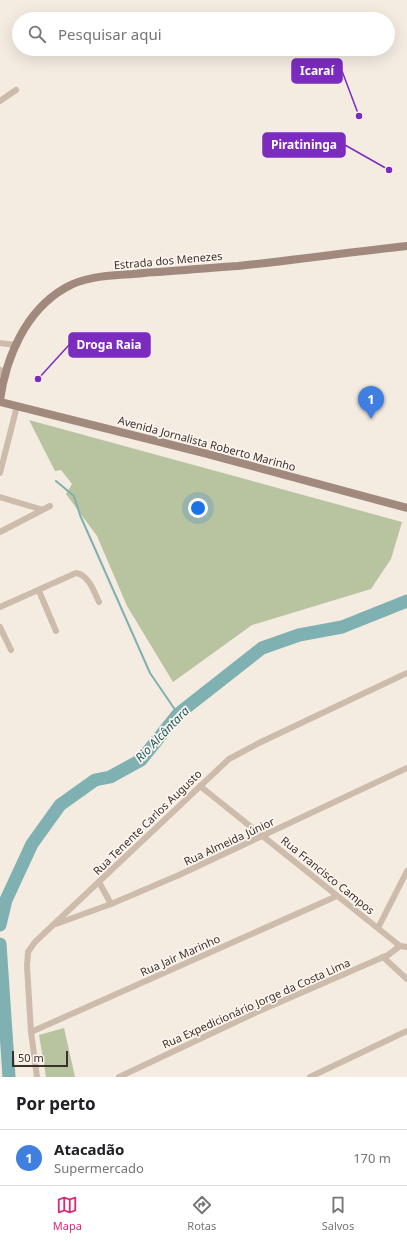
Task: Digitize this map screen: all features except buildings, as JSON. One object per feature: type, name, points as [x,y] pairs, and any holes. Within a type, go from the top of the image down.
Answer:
[{"type":"main road","name":"Estrada dos Menezes","points":[[0,401],[2,373],[16,345],[43,305],[66,288],[84,279],[240,265],[407,246]]},
{"type":"main road","name":"Avenida Jornalista Roberto Marinho","points":[[0,401],[204,453],[407,508]]},
{"type":"street","points":[[0,101],[16,90]]},
{"type":"street","points":[[0,343],[16,345]]},
{"type":"street","points":[[0,473],[17,406]]},
{"type":"street","points":[[0,497],[40,510]]},
{"type":"street","points":[[0,532],[50,506]]},
{"type":"street","points":[[0,607],[39,591],[73,574],[80,573],[88,580],[99,602]]},
{"type":"street","points":[[39,591],[56,631]]},
{"type":"street","points":[[0,627],[11,650]]},
{"type":"street","name":"Rua Tenente Carlos Augusto","points":[[37,1077],[31,1032],[28,952],[35,942],[229,759],[275,735],[407,673]]},
{"type":"street","name":"Rua Almeida Júnior","points":[[55,924],[70,920],[111,904],[264,836],[407,768]]},
{"type":"street","name":"Rua Francisco Campos","points":[[200,786],[400,946],[407,948]]},
{"type":"street","points":[[378,928],[407,871]]},
{"type":"street","points":[[99,882],[111,904]]},
{"type":"street","name":"Rua Jair Marinho","points":[[31,1032],[337,896]]},
{"type":"street","name":"Rua Expedicionário Jorge da Costa Lima","points":[[119,1077],[257,1012],[383,957],[400,946]]},
{"type":"street","points":[[383,957],[407,979]]},
{"type":"street","points":[[310,1077],[407,1031]]},
{"type":"green space","points":[[29,420],[402,522],[391,559],[371,589],[252,625],[173,682],[127,606],[97,536],[66,494],[72,484],[61,470],[55,471]]},
{"type":"green space","points":[[64,1028],[75,1077],[46,1077],[39,1035]]},
{"type":"waterway","points":[[56,481],[74,496],[80,515],[150,673],[178,714]]},
{"type":"waterway","name":"Rio Alcântara","points":[[0,925],[6,900],[32,844],[60,805],[95,780],[110,777],[141,760],[178,714],[262,648],[299,635],[342,627],[407,601]]},
{"type":"waterway","name":"Rio Alcântara","points":[[0,944],[9,1077]]},
{"type":"place","name":"Icaraí","points":[[359,116]]},
{"type":"place","name":"Piratininga","points":[[389,170]]},
{"type":"place","name":"Droga Raia","points":[[38,379]]},
{"type":"place","name":"Atacadão","points":[[371,419]]}]
